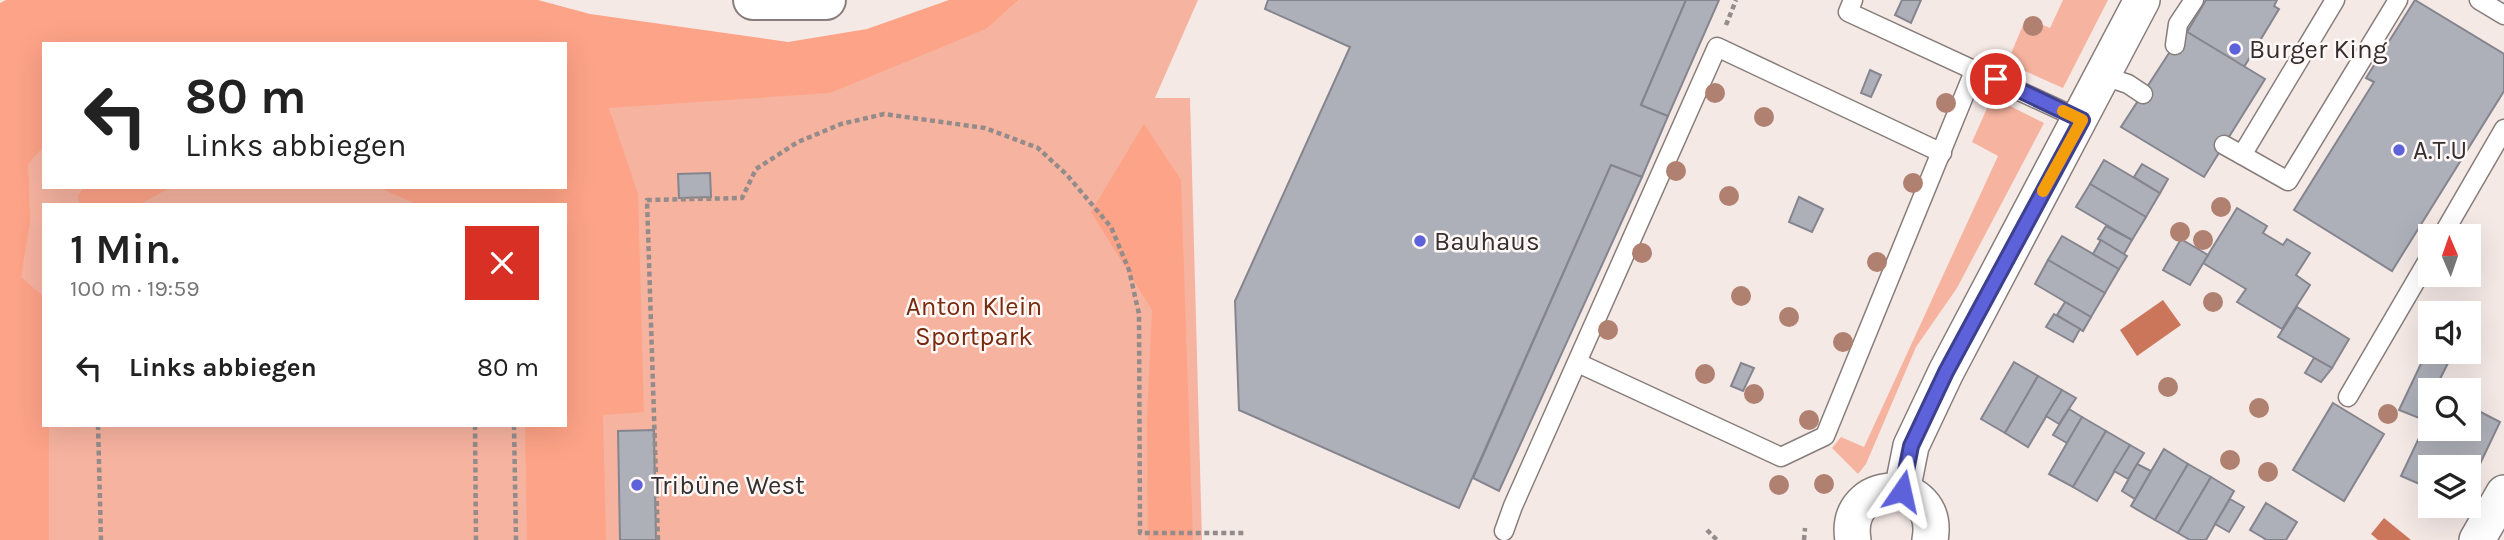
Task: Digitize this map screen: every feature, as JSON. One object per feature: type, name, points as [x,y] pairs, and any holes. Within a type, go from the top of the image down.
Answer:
[{"type":"highway","points":[[753,0],[826,0]]},
{"type":"street","points":[[1902,491],[1911,446],[1940,384],[2082,120],[2131,85],[2143,0]]},
{"type":"street","points":[[1853,540],[1852,528],[1860,506],[1878,492],[1902,491],[1924,505],[1941,537]]},
{"type":"street","points":[[2477,540],[2504,494]]},
{"type":"lane","points":[[2175,45],[2178,24],[2194,0]]},
{"type":"lane","points":[[2242,155],[2335,0]]},
{"type":"lane","points":[[2224,145],[2288,181],[2398,0]]},
{"type":"lane","points":[[2479,0],[2504,15]]},
{"type":"lane","points":[[1850,6],[2082,120]]},
{"type":"lane","points":[[1504,531],[1717,47],[1942,153]]},
{"type":"lane","points":[[1578,363],[1781,457],[1825,436],[1975,69]]},
{"type":"lane","points":[[2449,224],[2504,129]]},
{"type":"lane","points":[[2348,397],[2418,277]]},
{"type":"path","points":[[658,540],[647,200],[742,198],[756,169],[798,142],[841,124],[884,114],[985,128],[1038,148],[1068,175],[1111,227],[1129,270],[1139,314],[1140,533],[1246,533]]},
{"type":"path","points":[[98,427],[101,540]]},
{"type":"path","points":[[475,427],[477,540]]},
{"type":"path","points":[[514,427],[516,540]]},
{"type":"path","points":[[1804,540],[1805,528]]},
{"type":"path","points":[[1707,530],[1717,540]]},
{"type":"green space","name":"Anton Klein Sportpark","points":[[1019,0],[1198,0],[1155,98],[1190,98],[1202,540],[0,540],[0,111],[42,94],[42,189],[567,189],[567,184],[611,115],[609,108],[988,28]]},
{"type":"green space","points":[[2063,0],[2108,0],[2063,88],[2007,63],[2026,18],[2050,28]]},
{"type":"green space","points":[[1992,97],[2044,123],[1957,288],[1916,347],[1866,464],[1858,474],[1832,448],[1841,437],[1864,447],[1998,156],[1972,142]]},
{"type":"shaded area","points":[[6,0],[538,0],[590,14],[788,42],[867,29],[949,0],[1019,0],[988,28],[830,93],[609,108],[638,194],[644,412],[603,415],[606,540],[527,540],[525,427],[567,427],[567,203],[414,203],[382,189],[567,189],[567,42],[42,42],[42,148],[28,164],[30,222],[21,277],[42,295],[42,427],[49,427],[49,540],[0,540],[0,3]]},
{"type":"shaded area","points":[[1144,124],[1181,180],[1193,540],[1148,540],[1147,419],[1152,310],[1091,212]]},
{"type":"shaded area","points":[[83,189],[167,189],[143,203],[79,203],[78,196]]},
{"type":"shaded area","points":[[2163,300],[2181,325],[2137,356],[2120,330]]},
{"type":"shaded area","points":[[2384,518],[2411,540],[2378,540],[2371,534]]},
{"type":"building","name":"Bauhaus","points":[[1268,0],[1686,0],[1641,105],[1668,116],[1642,177],[1611,165],[1459,508],[1239,410],[1235,301],[1350,47],[1265,9]]},
{"type":"building","points":[[1686,0],[1719,0],[1668,116],[1641,105]]},
{"type":"building","points":[[1902,0],[1921,0],[1911,23],[1895,15]]},
{"type":"building","name":"Burger King","points":[[2206,0],[2277,0],[2274,6],[2279,9],[2244,67],[2187,32]]},
{"type":"building","name":"A.T.U","points":[[2415,0],[2504,54],[2504,91],[2421,224],[2418,224],[2418,229],[2392,271],[2294,210],[2374,82],[2366,78]]},
{"type":"building","points":[[2184,30],[2265,79],[2204,177],[2121,127]]},
{"type":"building","points":[[1870,70],[1881,75],[1871,97],[1861,93]]},
{"type":"building","points":[[2104,160],[2160,193],[2146,217],[2090,184]]},
{"type":"building","points":[[2142,164],[2168,179],[2160,193],[2134,177]]},
{"type":"building","points":[[1611,165],[1642,177],[1499,491],[1473,478]]},
{"type":"building","points":[[710,173],[711,197],[679,198],[678,174]]},
{"type":"building","points":[[2090,184],[2146,217],[2132,240],[2076,207]]},
{"type":"building","points":[[1799,197],[1823,209],[1812,232],[1789,222]]},
{"type":"building","points":[[2237,208],[2267,226],[2263,233],[2283,245],[2287,239],[2310,253],[2296,275],[2310,285],[2282,329],[2237,302],[2246,289],[2203,263]]},
{"type":"building","points":[[2106,226],[2132,240],[2124,254],[2098,239]]},
{"type":"building","points":[[2062,236],[2119,269],[2105,293],[2048,260]]},
{"type":"building","points":[[2181,239],[2208,255],[2190,285],[2163,270]]},
{"type":"building","points":[[2101,240],[2127,256],[2119,269],[2093,254]]},
{"type":"building","points":[[2048,260],[2105,293],[2091,317],[2035,284]]},
{"type":"building","points":[[2065,302],[2091,317],[2083,331],[2057,315]]},
{"type":"building","points":[[2297,307],[2349,339],[2332,368],[2278,337]]},
{"type":"building","points":[[2054,314],[2080,329],[2073,342],[2046,327]]},
{"type":"building","points":[[2314,358],[2332,368],[2321,382],[2305,373]]},
{"type":"building","points":[[2014,362],[2038,376],[2005,433],[1981,419]]},
{"type":"building","points":[[1741,363],[1754,368],[1743,391],[1731,386]]},
{"type":"building","points":[[2421,364],[2448,364],[2440,378],[2418,378],[2418,417],[2399,410]]},
{"type":"building","points":[[2038,376],[2062,390],[2028,447],[2005,433]]},
{"type":"building","points":[[2062,390],[2076,398],[2059,424],[2046,416]]},
{"type":"building","points":[[2333,403],[2384,434],[2344,501],[2293,470]]},
{"type":"building","points":[[2069,409],[2082,417],[2067,443],[2053,435]]},
{"type":"building","points":[[2481,412],[2500,422],[2481,462],[2481,455],[2418,455],[2418,483],[2401,476],[2418,440],[2481,441]]},
{"type":"building","points":[[2082,417],[2106,431],[2073,487],[2049,474]]},
{"type":"building","name":"Tribüne West","points":[[654,430],[656,540],[620,540],[618,431]]},
{"type":"building","points":[[2106,431],[2130,445],[2097,501],[2073,487]]},
{"type":"building","points":[[2130,445],[2144,453],[2128,479],[2114,471]]},
{"type":"building","points":[[2164,449],[2188,464],[2155,520],[2131,506]]},
{"type":"building","points":[[2137,464],[2151,471],[2135,499],[2122,491]]},
{"type":"building","points":[[2188,464],[2211,477],[2178,533],[2155,520]]},
{"type":"building","points":[[2211,477],[2234,491],[2206,540],[2190,540],[2178,533]]},
{"type":"building","points":[[2230,499],[2244,507],[2229,532],[2215,524]]},
{"type":"building","points":[[2266,503],[2297,522],[2286,540],[2267,540],[2250,530]]},
{"type":"slow traffic","points":[[2043,191],[2082,120],[2063,111]]},
{"type":"place","name":"Burger King","points":[[2235,49]]},
{"type":"place","name":"A.T.U","points":[[2399,150]]},
{"type":"place","name":"Bauhaus","points":[[1420,241]]},
{"type":"place","name":"Tribüne West","points":[[637,485]]},
{"type":"route","points":[[1902,491],[1911,446],[1946,372],[2082,120],[1996,79]]}]
